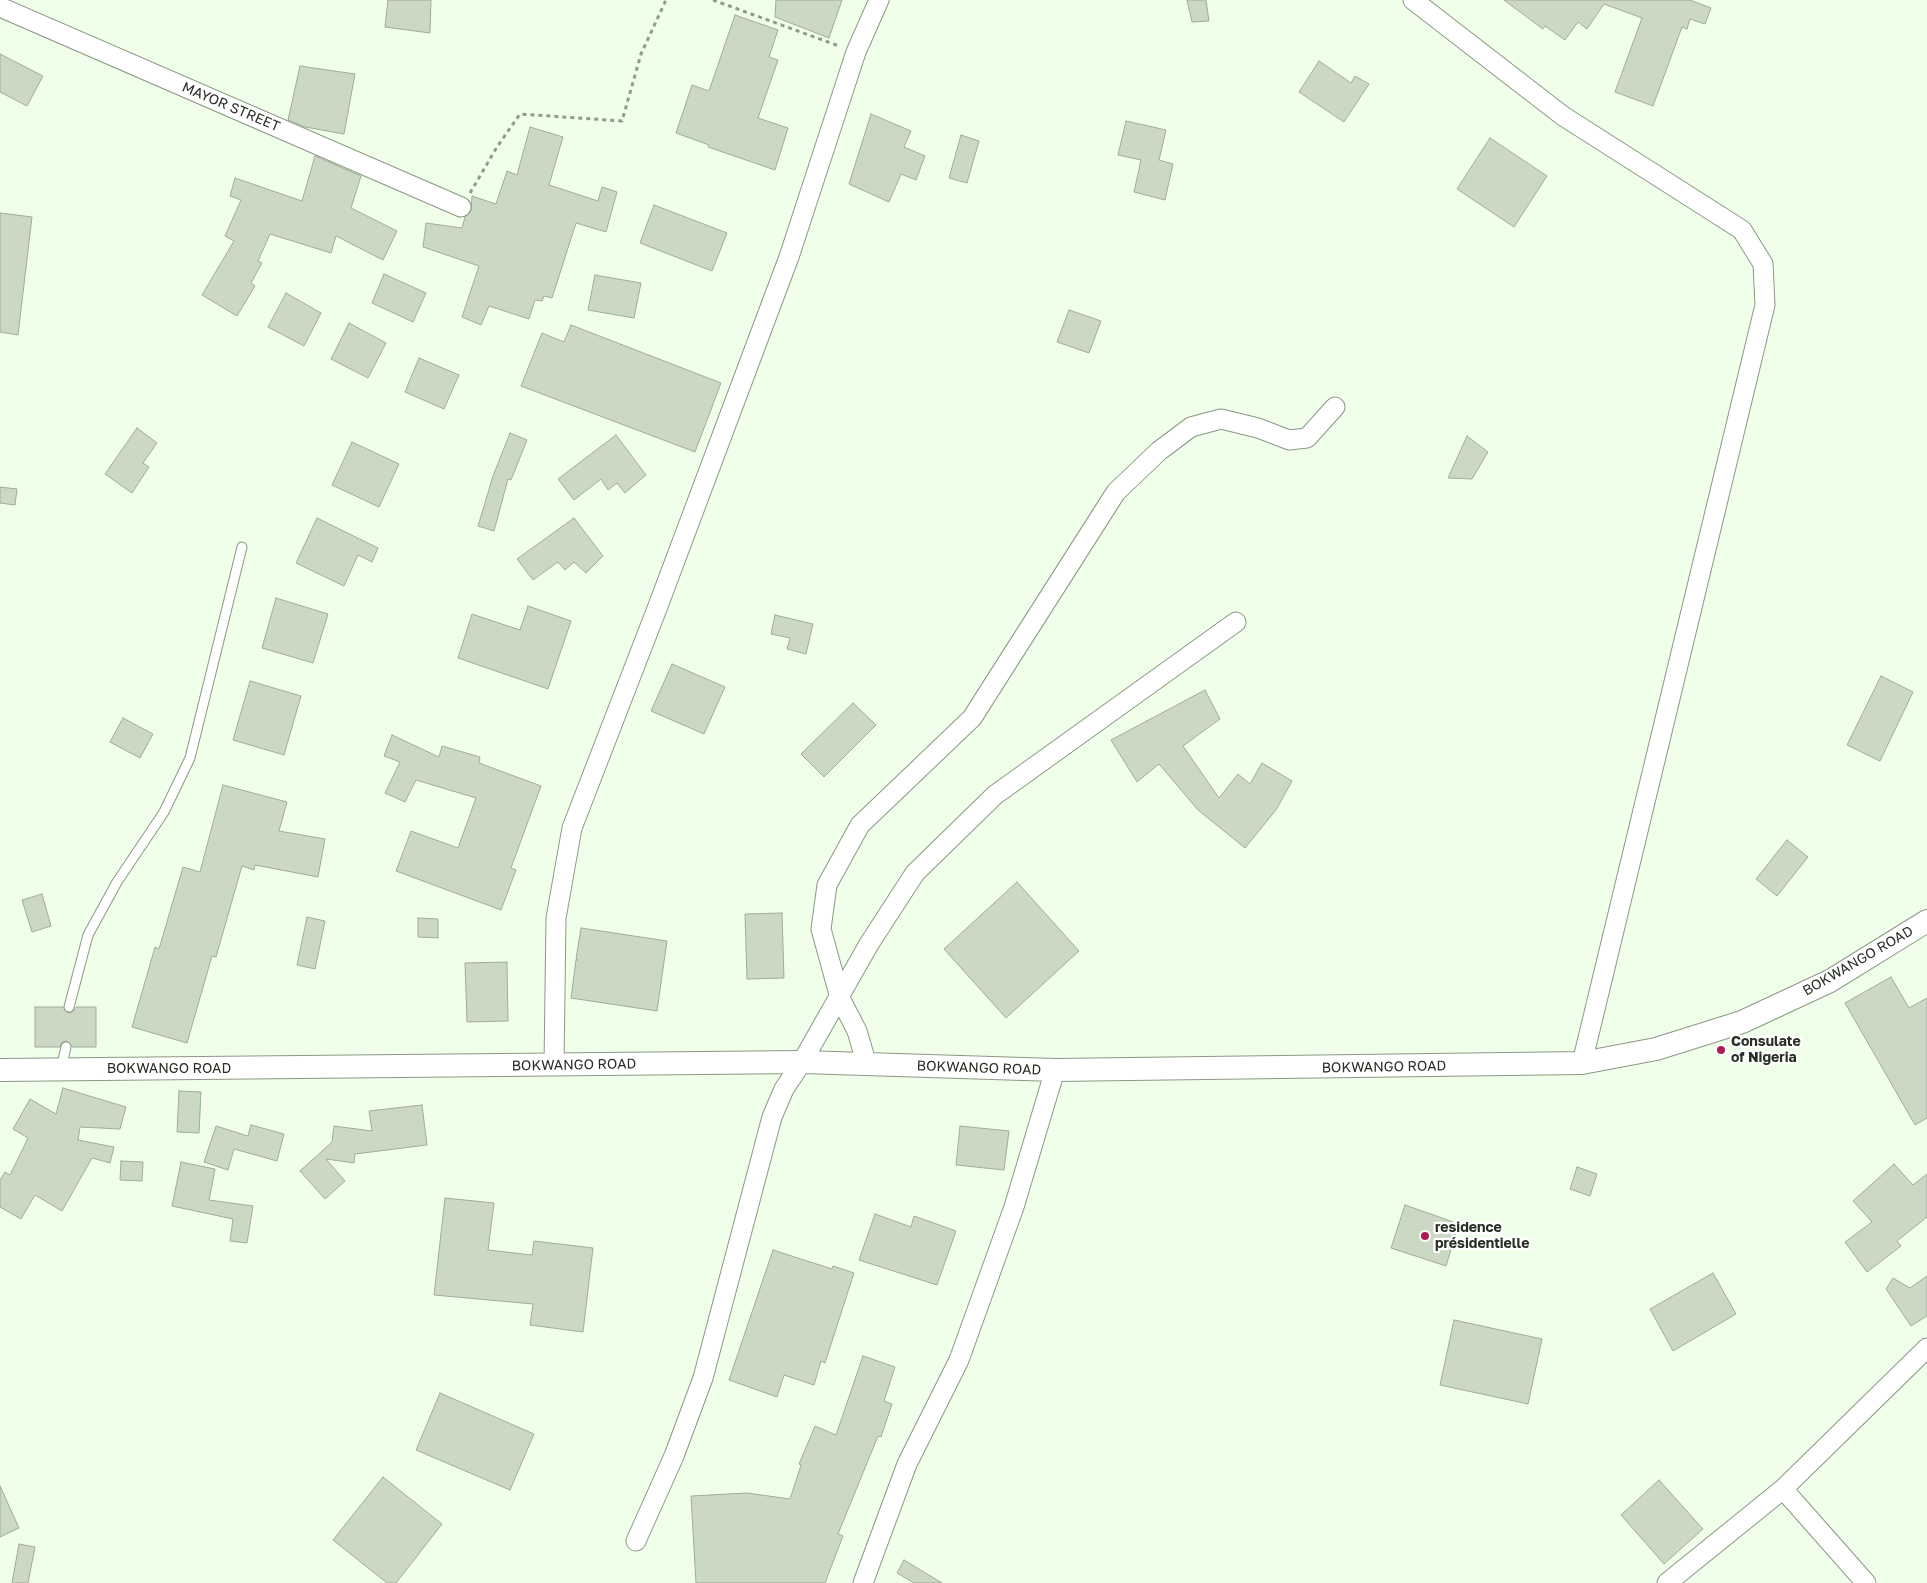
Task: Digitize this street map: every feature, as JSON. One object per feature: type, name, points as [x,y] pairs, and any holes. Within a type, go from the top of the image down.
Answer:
[{"type":"street","points":[[554,1065],[556,918],[572,828],[658,606],[789,257],[856,52],[879,0]]},
{"type":"street","points":[[1413,0],[1563,116],[1742,230],[1763,264],[1765,305],[1582,1063]]},
{"type":"street","name":"MAYOR STREET","points":[[0,7],[461,207]]},
{"type":"street","points":[[867,1065],[857,1031],[840,998],[821,929],[828,886],[860,825],[972,718],[1116,492],[1158,451],[1191,427],[1221,419],[1258,428],[1288,440],[1307,438],[1336,407]]},
{"type":"street","points":[[636,1541],[674,1456],[703,1378],[772,1117],[784,1089],[840,998],[869,944],[915,873],[995,794],[1236,622]]},
{"type":"street","name":"BOKWANGO ROAD","points":[[0,1070],[802,1062],[1055,1070],[1582,1063],[1656,1049],[1742,1022],[1830,981],[1927,921]]},
{"type":"street","points":[[863,1583],[907,1464],[959,1360],[1014,1207],[1055,1070]]},
{"type":"street","points":[[1667,1583],[1783,1489],[1927,1348]]},
{"type":"street","points":[[1783,1489],[1866,1583]]},
{"type":"lane","points":[[69,1007],[88,935],[117,882],[164,812],[190,758],[242,547]]},
{"type":"lane","points":[[61,1070],[66,1047]]},
{"type":"path","points":[[461,207],[497,147],[520,114],[622,121],[641,54],[666,0]]},
{"type":"path","points":[[713,0],[856,52]]},
{"type":"building","points":[[388,0],[431,0],[430,33],[385,27]]},
{"type":"building","points":[[776,0],[842,0],[829,38],[775,17]]},
{"type":"building","points":[[1187,0],[1206,0],[1209,21],[1192,22]]},
{"type":"building","points":[[1504,0],[1690,0],[1711,8],[1705,24],[1690,19],[1687,29],[1682,27],[1653,106],[1615,92],[1642,18],[1604,4],[1587,29],[1578,22],[1565,40],[1545,26],[1543,29]]},
{"type":"building","points":[[735,15],[778,30],[769,57],[778,60],[758,118],[788,128],[775,170],[708,147],[709,145],[676,133],[692,85],[709,91]]},
{"type":"building","points":[[0,54],[43,76],[27,106],[0,92]]},
{"type":"building","points":[[1319,61],[1351,83],[1355,76],[1369,84],[1344,122],[1299,92]]},
{"type":"building","points":[[300,66],[355,74],[344,134],[305,127],[288,120]]},
{"type":"building","points":[[871,114],[911,131],[904,147],[925,156],[916,180],[901,174],[889,202],[849,184]]},
{"type":"building","points":[[1126,121],[1166,130],[1159,160],[1173,164],[1165,200],[1134,192],[1141,160],[1118,155]]},
{"type":"building","points":[[530,127],[563,137],[549,185],[598,201],[602,187],[617,192],[606,232],[576,223],[552,298],[544,296],[542,301],[535,300],[529,319],[489,306],[481,325],[462,317],[479,266],[423,247],[426,223],[462,228],[465,217],[471,211],[472,196],[496,204],[507,171],[517,175]]},
{"type":"building","points":[[961,135],[979,141],[967,183],[949,178]]},
{"type":"building","points":[[1490,138],[1547,176],[1514,227],[1457,189]]},
{"type":"building","points":[[315,156],[361,176],[351,208],[397,231],[383,260],[336,236],[331,253],[270,234],[258,261],[262,263],[251,283],[255,286],[237,316],[202,295],[234,241],[225,236],[241,200],[230,196],[235,178],[302,201]]},
{"type":"building","points":[[654,205],[727,233],[712,271],[640,243]]},
{"type":"building","points":[[0,213],[32,217],[18,335],[0,332]]},
{"type":"building","points":[[384,274],[426,293],[413,322],[372,303]]},
{"type":"building","points":[[595,275],[641,283],[634,318],[588,310]]},
{"type":"building","points":[[286,293],[321,313],[304,346],[268,327]]},
{"type":"building","points":[[1069,310],[1101,321],[1089,353],[1057,342]]},
{"type":"building","points":[[349,323],[386,343],[368,378],[331,359]]},
{"type":"building","points":[[571,325],[721,383],[695,452],[521,386],[542,333],[564,342]]},
{"type":"building","points":[[419,358],[459,375],[444,409],[405,392]]},
{"type":"building","points":[[137,428],[157,443],[143,463],[149,467],[132,493],[105,474]]},
{"type":"building","points":[[510,433],[527,440],[511,480],[508,479],[494,531],[478,526],[493,476]]},
{"type":"building","points":[[616,435],[646,475],[625,493],[617,483],[608,490],[601,479],[574,500],[558,479]]},
{"type":"building","points":[[1467,436],[1488,452],[1472,479],[1448,478]]},
{"type":"building","points":[[352,442],[399,464],[379,507],[332,485]]},
{"type":"building","points":[[0,487],[17,489],[15,505],[0,503]]},
{"type":"building","points":[[317,518],[378,548],[372,562],[358,555],[344,586],[296,563]]},
{"type":"building","points":[[574,518],[603,556],[586,573],[574,562],[565,570],[558,562],[533,580],[517,559]]},
{"type":"building","points":[[276,598],[328,614],[313,663],[262,648]]},
{"type":"building","points":[[528,606],[571,621],[548,689],[458,658],[472,614],[520,630]]},
{"type":"building","points":[[775,615],[813,624],[806,654],[787,649],[790,638],[771,634]]},
{"type":"building","points":[[672,664],[725,687],[704,734],[651,711]]},
{"type":"building","points":[[1881,676],[1913,692],[1880,761],[1847,745]]},
{"type":"building","points":[[250,681],[301,696],[284,755],[233,740]]},
{"type":"building","points":[[1205,690],[1220,719],[1183,746],[1219,798],[1238,774],[1250,784],[1262,763],[1292,781],[1276,810],[1245,848],[1198,810],[1159,764],[1137,782],[1111,740]]},
{"type":"building","points":[[853,703],[876,725],[824,777],[801,754]]},
{"type":"building","points":[[123,718],[153,734],[140,758],[110,742]]},
{"type":"building","points":[[392,735],[439,757],[442,746],[480,757],[479,763],[541,786],[511,868],[516,870],[501,910],[396,871],[411,831],[458,848],[476,798],[416,780],[405,802],[385,793],[400,762],[384,756]]},
{"type":"building","points":[[223,785],[287,802],[279,831],[325,839],[318,877],[255,865],[254,870],[242,866],[216,957],[212,956],[187,1043],[132,1027],[155,947],[159,949],[183,867],[200,872]]},
{"type":"building","points":[[1787,840],[1808,857],[1777,896],[1756,879]]},
{"type":"building","points":[[1017,882],[1079,951],[1006,1018],[944,949]]},
{"type":"building","points":[[42,894],[51,926],[32,932],[22,900]]},
{"type":"building","points":[[782,913],[784,978],[747,979],[745,914]]},
{"type":"building","points":[[307,917],[325,921],[315,969],[297,965]]},
{"type":"building","points":[[418,918],[438,919],[438,938],[418,937]]},
{"type":"building","points":[[581,928],[667,941],[657,1011],[571,998],[576,960],[578,960],[576,959]]},
{"type":"building","points":[[507,962],[508,1021],[467,1022],[465,963]]},
{"type":"building","points":[[1891,977],[1909,1008],[1927,998],[1927,1118],[1915,1125],[1845,1003]]},
{"type":"building","points":[[35,1007],[63,1007],[68,1013],[73,1012],[76,1007],[96,1007],[96,1047],[72,1047],[67,1041],[62,1042],[60,1047],[35,1047]]},
{"type":"building","points":[[63,1088],[126,1107],[120,1129],[80,1127],[78,1140],[114,1147],[110,1163],[92,1158],[62,1211],[35,1195],[21,1219],[0,1207],[0,1180],[5,1172],[10,1175],[28,1138],[13,1129],[30,1099],[56,1114]]},
{"type":"building","points":[[179,1091],[201,1092],[199,1133],[177,1132]]},
{"type":"building","points":[[422,1105],[427,1145],[355,1154],[354,1163],[326,1159],[345,1181],[325,1199],[300,1171],[332,1142],[334,1126],[372,1131],[369,1111]]},
{"type":"building","points":[[251,1125],[284,1134],[277,1161],[234,1149],[228,1170],[204,1162],[216,1126],[248,1136]]},
{"type":"building","points":[[960,1126],[1009,1131],[1004,1170],[956,1165]]},
{"type":"building","points":[[121,1161],[143,1162],[142,1181],[120,1180]]},
{"type":"building","points":[[181,1162],[215,1169],[209,1200],[253,1206],[247,1243],[230,1241],[233,1219],[172,1206]]},
{"type":"building","points":[[1894,1164],[1913,1185],[1927,1174],[1927,1217],[1897,1241],[1901,1246],[1867,1272],[1845,1242],[1872,1222],[1853,1201]]},
{"type":"building","points":[[1577,1167],[1597,1174],[1590,1196],[1570,1189]]},
{"type":"building","points":[[445,1198],[494,1203],[488,1250],[532,1255],[534,1241],[593,1248],[583,1332],[530,1325],[533,1304],[434,1295]]},
{"type":"building","name":"residence présidentielle","points":[[1405,1205],[1459,1224],[1446,1266],[1391,1248]]},
{"type":"building","points":[[875,1214],[911,1227],[914,1216],[956,1231],[937,1285],[859,1260]]},
{"type":"building","points":[[773,1250],[832,1269],[833,1266],[854,1273],[825,1363],[821,1361],[814,1385],[784,1375],[777,1397],[729,1380]]},
{"type":"building","points":[[1713,1273],[1736,1314],[1673,1351],[1650,1309]]},
{"type":"building","points":[[1927,1276],[1927,1316],[1911,1326],[1886,1289],[1893,1278],[1910,1288]]},
{"type":"building","points":[[1454,1320],[1542,1339],[1528,1404],[1440,1385]]},
{"type":"building","points":[[863,1356],[895,1367],[884,1401],[892,1404],[881,1437],[878,1436],[838,1534],[843,1536],[825,1583],[696,1583],[691,1496],[747,1493],[790,1499],[801,1465],[799,1464],[815,1426],[836,1435]]},
{"type":"building","points":[[440,1393],[534,1434],[510,1490],[416,1450]]},
{"type":"building","points":[[383,1477],[442,1524],[396,1583],[387,1583],[333,1540]]},
{"type":"building","points":[[1659,1480],[1703,1529],[1664,1564],[1621,1515]]},
{"type":"building","points":[[0,1486],[19,1528],[0,1537]]},
{"type":"building","points":[[19,1544],[35,1547],[28,1583],[12,1583]]},
{"type":"building","points":[[904,1560],[942,1583],[914,1583],[897,1573]]},
{"type":"place","name":"Consulate of Nigeria","points":[[1721,1050]]},
{"type":"place","name":"residence présidentielle","points":[[1425,1236]]}]
